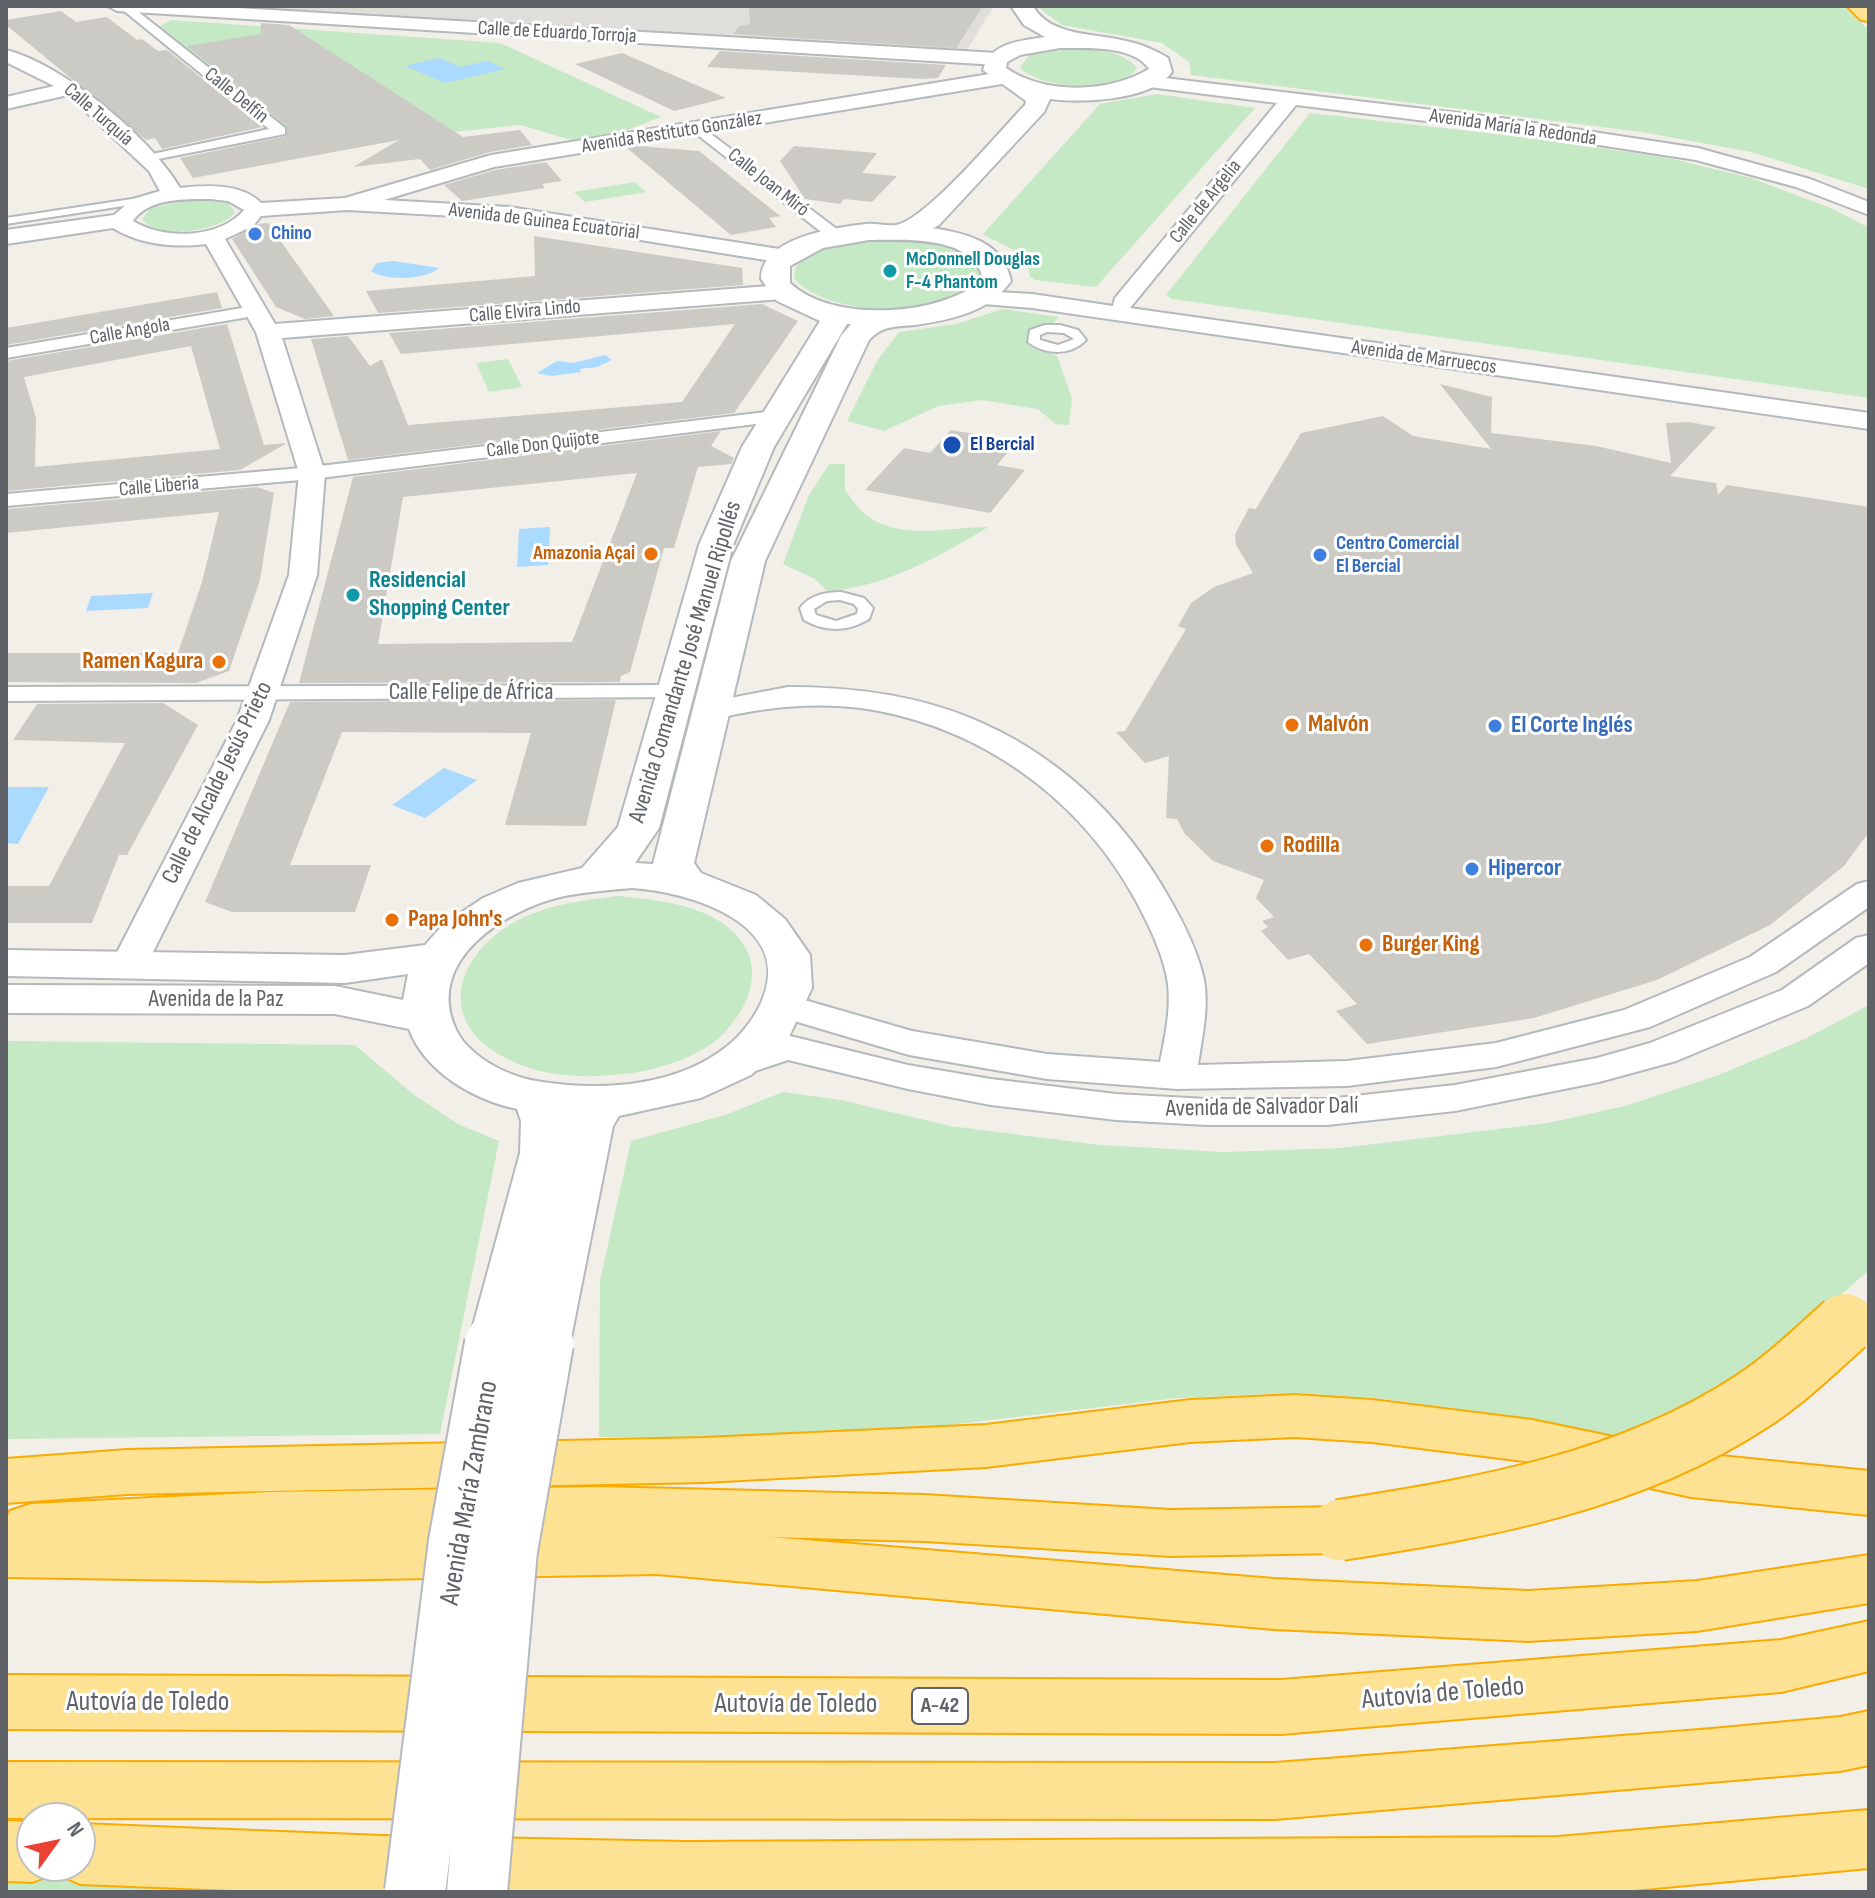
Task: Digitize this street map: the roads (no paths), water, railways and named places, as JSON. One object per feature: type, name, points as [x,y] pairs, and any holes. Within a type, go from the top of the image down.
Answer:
[{"type":"highway","points":[[1858,6],[1869,15]]},
{"type":"highway","points":[[6,1529],[271,1515],[597,1510],[924,1518],[1171,1533],[1340,1530],[1527,1497],[1680,1443],[1741,1409],[1858,1312]]},
{"type":"highway","points":[[6,1483],[127,1472],[705,1460],[939,1449],[1190,1421],[1295,1416],[1372,1421],[1532,1441],[1691,1475],[1869,1493]]},
{"type":"highway","points":[[6,1483],[115,1492],[210,1491],[271,1515]]},
{"type":"highway","points":[[6,1553],[263,1557],[657,1551],[1274,1604],[1528,1616],[1697,1606],[1869,1579]]},
{"type":"highway","name":"Autovía de Toledo","points":[[6,1702],[1281,1707],[1781,1666],[1869,1646]]},
{"type":"highway","points":[[6,1790],[1275,1791],[1712,1757],[1840,1744],[1869,1738]]},
{"type":"highway","points":[[1756,1851],[1869,1823]]},
{"type":"highway","points":[[96,1855],[708,1882],[1538,1880],[1869,1839]]},
{"type":"street","name":"Calle de Eduardo Torroja","points":[[117,6],[1008,68]]},
{"type":"street","points":[[1008,68],[1056,92],[1123,90],[1148,82],[1161,72],[1160,63],[1148,54],[1041,29],[1029,21],[1022,6]]},
{"type":"street","points":[[1008,68],[1018,29],[1015,18],[1022,6]]},
{"type":"street","name":"Calle Delfín","points":[[124,7],[280,131],[148,159]]},
{"type":"street","points":[[1008,68],[1060,41],[1112,44]]},
{"type":"street","name":"Calle Turquía","points":[[6,55],[72,88],[158,168],[164,197]]},
{"type":"street","points":[[903,232],[930,219],[1036,107],[1039,102],[1034,94],[1008,68]]},
{"type":"street","name":"Avenida Restituto González","points":[[347,204],[491,161],[699,129],[1008,68]]},
{"type":"street","name":"Avenida María la Redonda","points":[[1148,82],[1508,125],[1698,154],[1803,183],[1869,209]]},
{"type":"street","points":[[6,103],[72,88]]},
{"type":"street","points":[[956,241],[952,231],[954,223],[1063,106],[1096,93]]},
{"type":"street","name":"Calle de Argelia","points":[[1123,303],[1290,100]]},
{"type":"street","name":"Calle Joan Miró","points":[[699,129],[836,236]]},
{"type":"street","points":[[6,237],[121,220],[137,205],[164,197],[204,193],[235,196],[249,202],[255,210],[251,218],[233,229],[212,235],[173,239],[132,233],[121,220]]},
{"type":"street","name":"Avenida de Guinea Ecuatorial","points":[[255,210],[347,204],[509,213],[784,256]]},
{"type":"street","points":[[903,232],[956,241],[991,259],[998,270],[988,290],[936,313],[884,318],[831,312],[801,304],[782,292],[773,280],[774,268],[784,256],[806,245],[836,236],[903,232]]},
{"type":"street","name":"Calle de Alcalde Jesús Prieto","points":[[129,964],[264,694],[303,575],[312,473],[261,322],[212,235]]},
{"type":"street","name":"Avenida de Marruecos","points":[[988,290],[1123,303],[1869,408]]},
{"type":"street","name":"Avenida de Marruecos","points":[[988,290],[1032,301],[1869,421]]},
{"type":"street","name":"Calle Elvira Lindo","points":[[261,322],[782,292]]},
{"type":"street","name":"Avenida Comandante José Manuel Ripollés","points":[[685,882],[673,863],[716,545],[744,474],[774,417],[834,321],[831,312]]},
{"type":"street","name":"Avenida Comandante José Manuel Ripollés","points":[[595,879],[619,855],[638,828],[694,701],[748,561],[856,336],[867,325],[884,318]]},
{"type":"street","name":"Calle Angola","points":[[6,353],[261,322]]},
{"type":"street","name":"Calle Don Quijote","points":[[312,473],[774,417]]},
{"type":"street","name":"Calle Liberia","points":[[6,500],[312,473]]},
{"type":"street","name":"Calle Felipe de África","points":[[6,694],[264,694],[694,701]]},
{"type":"street","points":[[694,701],[749,701],[805,696],[904,708],[960,724],[988,736],[1051,778],[1111,833],[1131,858],[1147,884],[1176,949],[1186,983],[1177,1077]]},
{"type":"street","points":[[632,875],[685,882],[715,891],[755,912],[781,939],[793,972],[787,1007],[765,1039],[728,1068],[691,1085],[648,1097],[602,1103],[538,1099],[483,1081],[444,1053],[424,1018],[424,987],[437,957],[471,923],[519,897],[595,879],[632,875]]},
{"type":"street","name":"Avenida de Salvador Dalí","points":[[787,1007],[862,1033],[1033,1065],[1177,1077],[1345,1074],[1498,1055],[1595,1034],[1679,1005],[1755,971],[1822,931],[1869,891]]},
{"type":"street","name":"Avenida de Salvador Dalí","points":[[728,1068],[786,1047],[908,1077],[1007,1094],[1176,1110],[1327,1112],[1455,1098],[1599,1070],[1663,1052],[1795,998],[1869,946]]},
{"type":"street","points":[[6,963],[345,969],[437,957]]},
{"type":"street","name":"Avenida de la Paz","points":[[6,999],[335,1000],[424,1018]]},
{"type":"street","name":"Avenida María Zambrano","points":[[477,1892],[507,1550],[519,1343],[544,1153],[545,1121],[538,1099]]},
{"type":"street","name":"Avenida María Zambrano","points":[[415,1892],[459,1542],[589,1126],[602,1103]]},
{"type":"lane","points":[[6,221],[164,197]]},
{"type":"water","points":[[439,58],[461,67],[487,61],[505,69],[445,83],[405,66]]},
{"type":"water","points":[[393,261],[439,268],[425,275],[405,278],[371,271],[377,263]]},
{"type":"water","points":[[605,355],[612,360],[597,367],[580,369],[581,372],[551,376],[537,373],[557,361],[573,363]]},
{"type":"water","points":[[550,527],[548,565],[517,567],[519,529]]},
{"type":"water","points":[[153,593],[148,608],[86,611],[91,596]]},
{"type":"water","points":[[444,768],[477,780],[425,818],[392,805]]},
{"type":"water","points":[[6,787],[49,787],[18,844],[6,843]]},
{"type":"place","name":"Chino","points":[[255,234]]},
{"type":"place","name":"McDonnell Douglas F-4 Phantom","points":[[890,271]]},
{"type":"place","name":"El Bercial","points":[[952,445]]},
{"type":"place","name":"Amazonia Açai","points":[[651,554]]},
{"type":"place","name":"Centro Comercial El Bercial","points":[[1320,555]]},
{"type":"place","name":"Residencial Shopping Center","points":[[353,595]]},
{"type":"place","name":"Ramen Kagura","points":[[219,662]]},
{"type":"place","name":"Malvón","points":[[1292,725]]},
{"type":"place","name":"El Corte Inglés","points":[[1495,726]]},
{"type":"place","name":"Rodilla","points":[[1267,846]]},
{"type":"place","name":"Hipercor","points":[[1472,869]]},
{"type":"place","name":"Papa John's","points":[[392,920]]},
{"type":"place","name":"Burger King","points":[[1366,945]]}]
